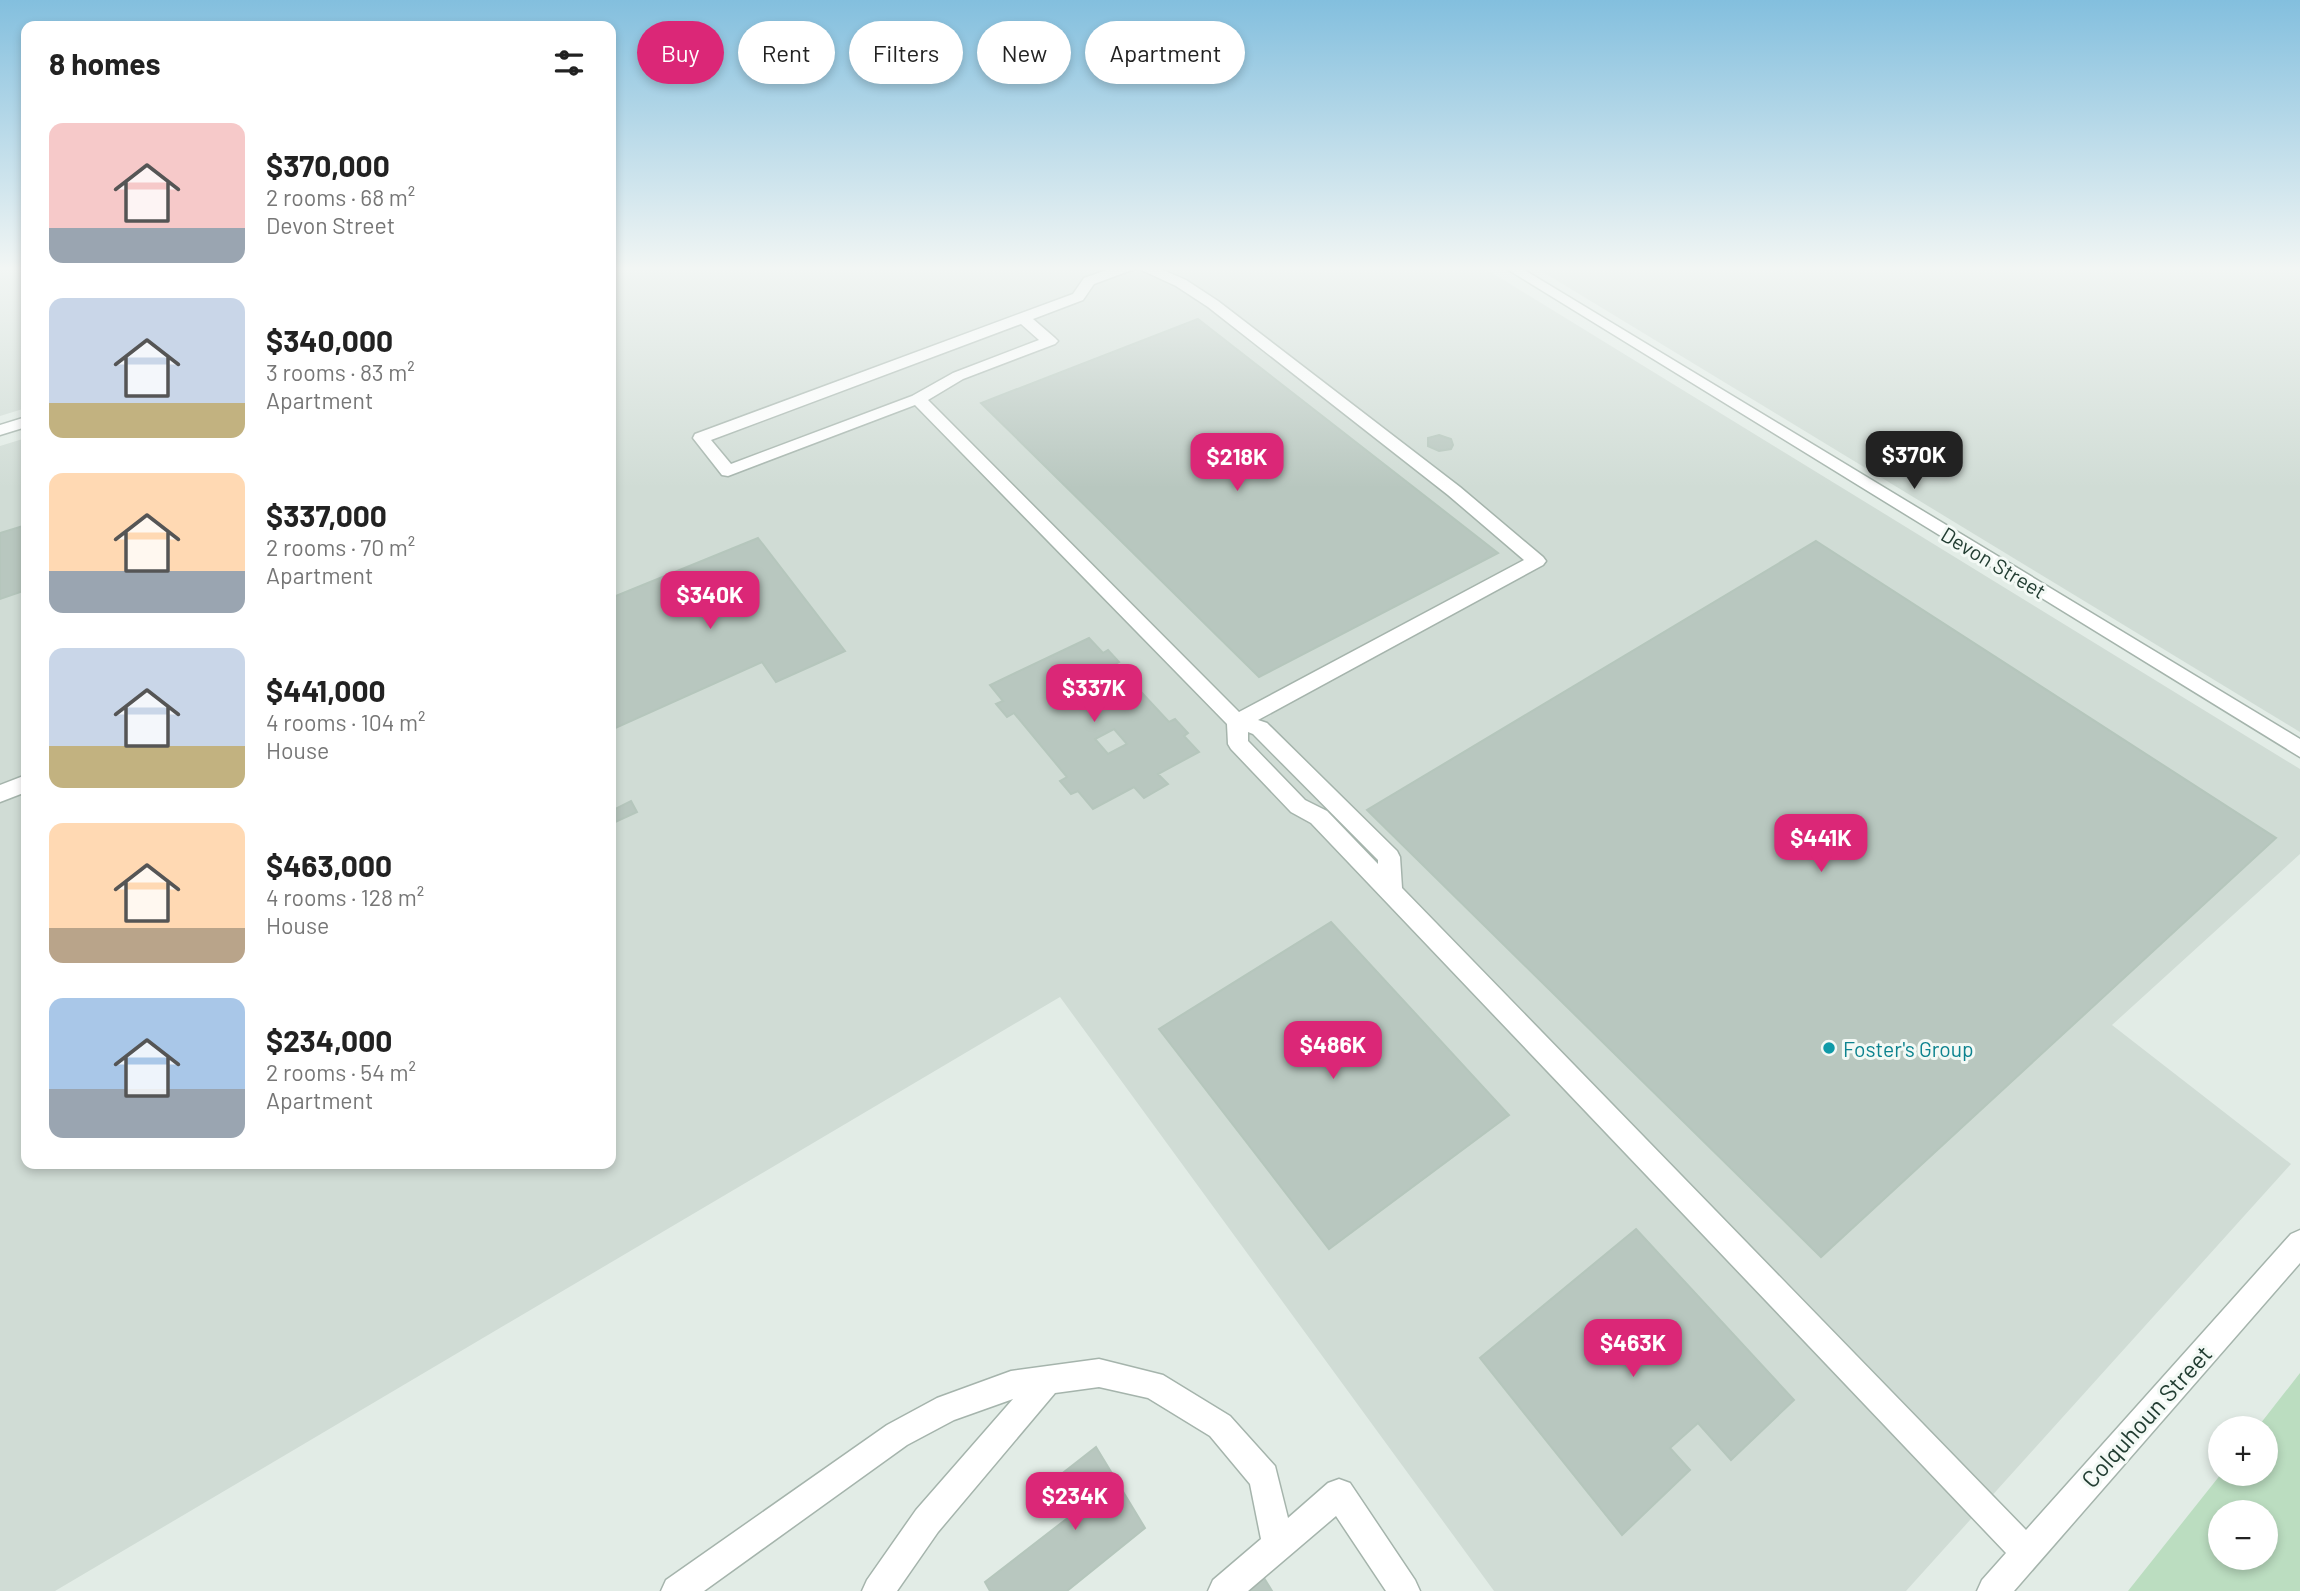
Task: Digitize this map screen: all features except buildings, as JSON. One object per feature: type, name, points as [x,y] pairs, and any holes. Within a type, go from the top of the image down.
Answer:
[{"type":"street","points":[[963,340],[701,438],[727,471],[918,399],[958,376],[1049,340]]},
{"type":"street","points":[[1237,722],[1537,561],[1454,491],[1260,340]]},
{"type":"street","name":"Devon Street","points":[[1631,340],[2300,749]]},
{"type":"street","points":[[918,399],[1237,722],[1260,728],[1389,857],[1391,893]]},
{"type":"street","points":[[0,430],[21,424]]},
{"type":"street","points":[[1237,722],[1238,744],[1298,806],[1319,817],[2026,1552]]},
{"type":"street","points":[[0,794],[21,785]]},
{"type":"street","name":"Colquhoun Street","points":[[1993,1591],[2300,1242]]},
{"type":"street","points":[[677,1591],[897,1435],[947,1408],[1011,1385],[1099,1373],[1153,1385],[1220,1426],[1264,1477],[1278,1545]]},
{"type":"street","points":[[878,1591],[927,1521],[1048,1380]]},
{"type":"street","points":[[1224,1591],[1339,1494],[1405,1591]]},
{"type":"shaded area","points":[[0,340],[21,340],[21,410],[0,416]]},
{"type":"shaded area","points":[[616,340],[1602,340],[2300,769],[2300,854],[2112,1025],[2291,1164],[1906,1591],[1494,1591],[1060,997],[55,1591],[0,1591],[0,446],[21,440],[21,1169],[616,1169]]},
{"type":"shaded area","points":[[1655,340],[2300,340],[2300,732]]},
{"type":"green space","points":[[2300,1373],[2300,1591],[2128,1591],[2211,1486],[2278,1486],[2278,1416],[2266,1416]]},
{"type":"place","name":"Foster's Group","points":[[1829,1048]]}]
